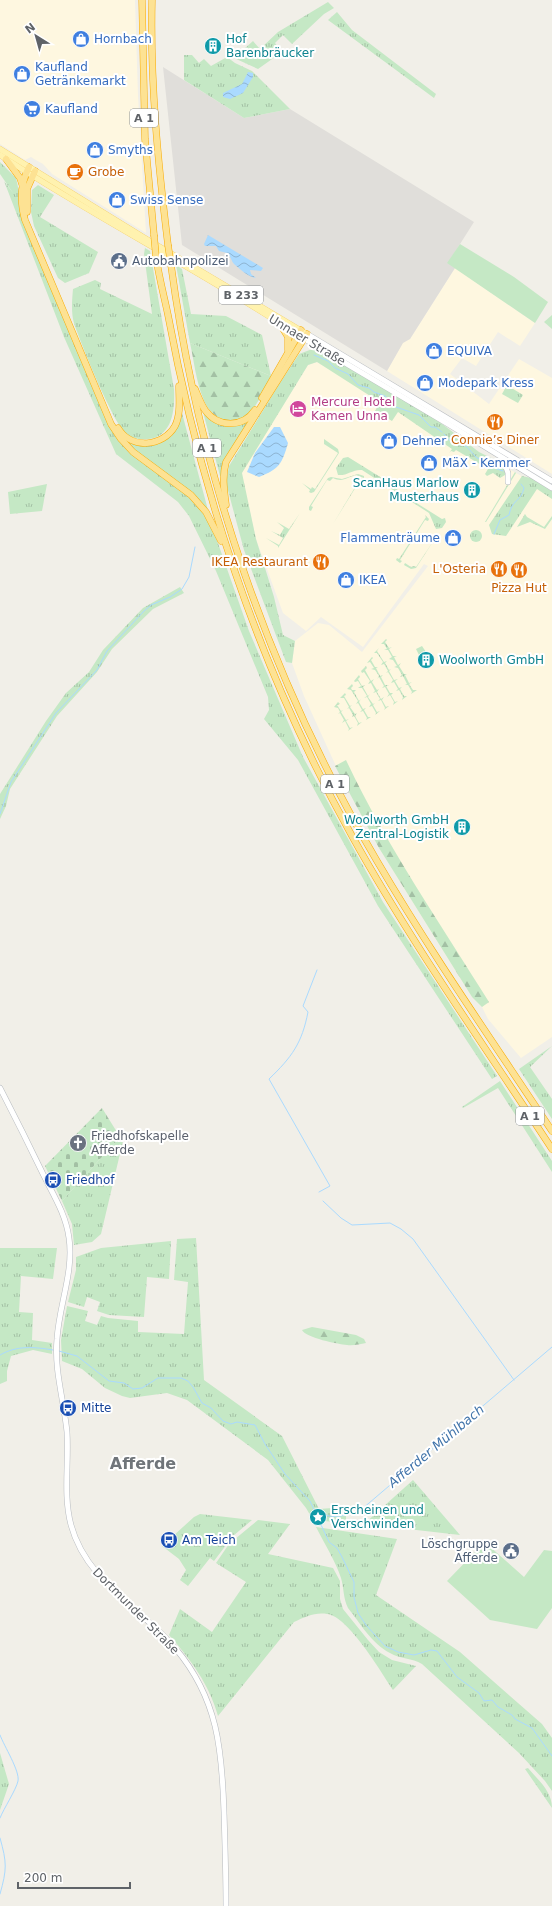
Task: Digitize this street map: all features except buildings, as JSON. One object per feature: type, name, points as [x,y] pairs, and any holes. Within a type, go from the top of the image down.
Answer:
[{"type":"highway","name":"A 1","points":[[142,0],[145,139],[156,257],[180,377],[206,483],[228,554],[270,667],[292,717],[336,807],[394,908],[552,1149]]},
{"type":"highway","name":"A 1","points":[[152,0],[152,54],[156,138],[168,245],[183,344],[206,446],[227,520],[247,580],[301,714],[345,803],[402,902],[552,1131]]},
{"type":"highway","points":[[6,159],[20,178],[23,187],[22,205],[26,220],[111,424],[120,439],[133,452],[191,495],[206,512],[228,554]]},
{"type":"highway","points":[[23,187],[30,172]]},
{"type":"highway","points":[[30,172],[26,201],[29,220],[60,289],[111,417],[125,437],[139,443],[147,444],[164,438],[170,432],[178,418],[180,377]]},
{"type":"highway","points":[[280,324],[288,337],[288,353]]},
{"type":"highway","points":[[189,375],[204,409],[217,421],[232,424],[245,420],[254,412],[288,353],[302,334]]},
{"type":"highway","points":[[227,520],[224,482],[226,462],[302,334]]},
{"type":"main road","name":"Unnaer Straße","points":[[0,149],[30,172],[280,324],[302,334],[552,481]]},
{"type":"main road","name":"Unnaer Straße","points":[[0,155],[143,237],[448,424],[502,459],[552,488]]},
{"type":"main road","points":[[502,459],[508,473],[508,482]]},
{"type":"main road","points":[[517,468],[520,462]]},
{"type":"main road","points":[[523,471],[526,466]]},
{"type":"main road","name":"Dortmunder Straße","points":[[0,1088],[58,1203],[66,1226],[70,1250],[69,1268],[59,1317],[56,1354],[67,1433],[68,1510],[76,1540],[86,1560],[98,1574],[155,1627],[184,1658],[206,1694],[213,1713],[222,1763],[226,1906]]},
{"type":"shaded area","points":[[0,0],[135,0],[138,96],[146,233],[52,174],[43,164],[31,157],[25,160],[0,144]]},
{"type":"shaded area","points":[[163,67],[244,118],[290,109],[474,222],[448,263],[455,268],[410,339],[403,343],[387,371],[182,245]]},
{"type":"shaded area","points":[[455,268],[535,323],[520,346],[498,332],[476,366],[462,358],[450,374],[489,404],[519,359],[552,378],[552,474],[387,371],[403,342],[410,339]]},
{"type":"shaded area","points":[[317,362],[552,493],[552,1037],[521,1058],[488,1019],[482,1007],[472,997],[379,848],[335,764],[304,696],[292,663],[295,641],[318,623],[329,625],[362,652],[428,566],[424,564],[363,647],[321,617],[306,631],[283,613],[256,539],[241,473],[308,365]]},
{"type":"green space","points":[[328,2],[334,8],[324,14],[292,44],[283,35],[275,43],[282,52],[258,69],[234,58],[253,41],[260,49],[278,32]]},
{"type":"green space","points":[[337,12],[352,30],[436,94],[434,98],[328,20]]},
{"type":"green space","points":[[184,55],[192,55],[199,63],[204,59],[211,66],[227,57],[235,63],[252,71],[290,109],[244,118],[184,80]]},
{"type":"green space","points":[[0,162],[16,178],[20,196],[19,207],[109,423],[122,445],[189,497],[203,513],[214,532],[249,631],[303,757],[383,902],[497,1076],[492,1079],[378,906],[298,760],[264,719],[269,710],[268,697],[216,571],[189,516],[178,502],[116,454],[64,337],[4,181],[13,193],[0,174]]},
{"type":"green space","points":[[38,185],[54,195],[40,217],[98,252],[89,273],[65,283],[58,278],[34,226],[31,212],[32,190]]},
{"type":"green space","points":[[460,244],[514,277],[548,302],[535,323],[447,263]]},
{"type":"green space","points":[[145,248],[150,251],[174,389],[174,405],[171,420],[163,433],[156,437],[142,439],[127,435],[114,416],[77,333],[73,319],[72,306],[73,289],[95,280],[101,283],[100,289],[152,314],[144,254]]},
{"type":"green space","points":[[176,265],[182,269],[191,314],[226,316],[262,335],[271,376],[190,343]]},
{"type":"green space","points":[[552,315],[552,329],[544,322]]},
{"type":"green space","points":[[190,343],[271,376],[259,401],[249,414],[242,419],[229,421],[222,419],[210,410],[206,405],[197,378]]},
{"type":"green space","points":[[315,348],[437,420],[479,452],[499,462],[505,470],[505,475],[500,478],[493,473],[487,476],[485,474],[488,469],[456,450],[449,453],[452,449],[398,412],[392,421],[375,411],[379,404],[378,401],[317,362],[308,365],[242,473],[256,539],[274,597],[283,635],[295,641],[292,663],[286,662],[244,550],[226,483],[229,466],[299,354]]},
{"type":"green space","points":[[507,385],[523,395],[518,403],[502,394]]},
{"type":"green space","points":[[203,412],[224,426],[242,424],[250,420],[222,475],[220,476]]},
{"type":"green space","points":[[182,413],[208,510],[127,443],[128,441],[139,445],[165,439]]},
{"type":"green space","points":[[324,439],[338,449],[339,453],[314,492],[311,493],[309,492],[310,490],[302,483],[311,489],[312,487],[315,489],[338,453],[324,444]]},
{"type":"green space","points":[[348,457],[398,488],[396,492],[362,470],[356,470],[338,475],[336,468],[343,458]]},
{"type":"green space","points":[[515,472],[516,473],[485,522]]},
{"type":"green space","points":[[358,474],[364,476],[364,478],[356,475],[342,480],[333,478],[330,481],[327,480],[311,506],[313,507],[311,511],[309,510],[309,507],[328,478],[331,477],[342,479]]},
{"type":"green space","points":[[522,476],[531,478],[552,491],[552,499],[537,489],[506,536],[492,534],[489,525]]},
{"type":"green space","points":[[357,480],[362,483],[359,482],[333,524],[357,484],[355,483]]},
{"type":"green space","points":[[47,484],[42,511],[10,514],[8,492]]},
{"type":"green space","points":[[399,492],[442,519],[445,518],[446,522],[442,528],[436,529],[429,513],[398,493]]},
{"type":"green space","points":[[300,513],[278,548],[278,546],[266,538],[279,545],[283,538],[271,531],[280,535],[284,528],[277,522],[289,529]]},
{"type":"green space","points":[[525,514],[527,517],[544,527],[552,516],[552,519],[545,529],[530,522],[517,527]]},
{"type":"green space","points":[[425,515],[429,519],[428,521],[425,520],[400,560],[402,561],[400,563],[396,560],[397,558],[399,559],[426,517]]},
{"type":"green space","points":[[476,530],[480,532],[482,536],[480,540],[476,542],[472,540],[470,536],[472,532]]},
{"type":"green space","points":[[436,537],[416,568],[411,569],[404,565],[405,563],[411,567],[416,567]]},
{"type":"green space","points":[[180,587],[184,593],[153,609],[112,649],[97,672],[57,716],[10,789],[6,806],[0,819],[0,794],[46,721],[66,693],[89,672],[103,650],[143,608]]},
{"type":"green space","points":[[386,639],[387,640],[385,642],[389,648],[392,647],[389,649],[393,656],[397,656],[394,657],[398,665],[401,663],[399,666],[404,674],[407,674],[405,675],[409,683],[412,682],[409,684],[413,690],[417,690],[411,694],[412,692],[408,685],[405,685],[407,684],[403,676],[400,677],[402,675],[398,668],[394,667],[397,666],[393,660],[389,659],[392,657],[388,650],[384,650],[387,649],[384,644],[381,644]]},
{"type":"green space","points":[[422,646],[428,655],[421,659],[416,649]]},
{"type":"green space","points":[[379,648],[377,651],[384,662],[387,661],[385,663],[389,670],[391,669],[389,671],[394,680],[398,679],[395,681],[399,688],[402,687],[400,689],[404,696],[407,696],[402,700],[403,697],[399,690],[396,691],[398,689],[394,682],[391,683],[393,680],[388,672],[386,673],[388,671],[384,664],[381,665],[383,662],[377,653],[374,653]]},
{"type":"green space","points":[[372,657],[373,658],[371,660],[375,667],[378,667],[376,668],[380,676],[383,675],[381,677],[385,685],[389,685],[386,686],[390,693],[393,693],[391,695],[395,702],[398,701],[393,705],[394,702],[390,695],[387,697],[389,694],[385,687],[382,688],[384,686],[379,677],[377,679],[379,676],[375,670],[371,669],[374,668],[370,662],[367,663]]},
{"type":"green space","points":[[366,666],[367,668],[365,670],[371,681],[374,679],[372,682],[377,690],[379,689],[377,692],[381,699],[384,697],[382,700],[386,707],[389,706],[384,710],[385,708],[381,700],[378,701],[380,699],[376,692],[373,693],[375,691],[371,683],[368,684],[370,681],[364,672],[362,673],[361,671]]},
{"type":"green space","points":[[359,675],[360,677],[358,679],[362,686],[365,685],[363,687],[368,696],[370,694],[368,697],[373,704],[375,703],[373,705],[377,712],[380,711],[375,715],[376,713],[372,706],[369,707],[371,704],[367,697],[364,698],[367,696],[362,688],[358,688],[361,686],[358,681],[354,681]]},
{"type":"green space","points":[[352,684],[352,690],[356,690],[354,692],[359,701],[361,699],[359,702],[363,709],[366,708],[364,710],[368,717],[371,717],[366,720],[367,718],[363,711],[360,712],[362,710],[358,703],[356,704],[358,701],[351,690],[347,689]]},
{"type":"green space","points":[[345,693],[346,695],[344,696],[350,706],[352,705],[350,707],[355,714],[357,713],[355,716],[359,723],[362,722],[357,726],[358,723],[354,716],[352,717],[353,715],[349,708],[347,709],[349,707],[344,698],[340,698]]},
{"type":"green space","points":[[338,702],[340,704],[337,705],[341,711],[343,710],[341,712],[346,720],[349,719],[346,721],[350,728],[353,727],[348,731],[349,729],[345,721],[342,723],[344,720],[340,713],[338,714],[340,712],[338,708],[334,707]]},
{"type":"green space","points":[[346,760],[378,823],[489,1002],[482,1007],[472,997],[379,848],[335,766]]},
{"type":"green space","points":[[552,1046],[530,1067],[552,1099],[552,1119],[519,1069]]},
{"type":"green space","points":[[500,1081],[552,1161],[552,1172],[498,1088],[463,1108],[462,1107]]},
{"type":"green space","points":[[102,1108],[120,1137],[62,1201],[45,1166]]},
{"type":"green space","points":[[120,1137],[123,1141],[101,1234],[92,1242],[74,1245],[72,1224],[62,1201]]},
{"type":"green space","points":[[196,1238],[204,1380],[282,1436],[319,1509],[346,1507],[346,1523],[313,1520],[306,1508],[268,1460],[187,1400],[167,1393],[130,1398],[122,1396],[105,1388],[82,1369],[62,1361],[61,1340],[67,1306],[88,1311],[85,1321],[97,1325],[101,1316],[138,1321],[138,1332],[184,1334],[188,1282],[174,1280],[177,1239]]},
{"type":"green space","points":[[171,1241],[169,1279],[147,1277],[144,1317],[109,1315],[97,1311],[100,1302],[87,1297],[84,1307],[68,1302],[76,1270],[76,1257],[101,1248]]},
{"type":"green space","points":[[0,1248],[57,1248],[53,1279],[21,1276],[19,1312],[33,1313],[32,1340],[52,1343],[52,1354],[33,1350],[11,1356],[7,1371],[7,1381],[0,1384]]},
{"type":"green space","points":[[312,1327],[356,1335],[364,1339],[366,1343],[347,1345],[337,1343],[309,1336],[302,1330]]},
{"type":"green space","points":[[413,1480],[460,1535],[364,1524]]},
{"type":"green space","points":[[200,1514],[252,1520],[233,1536],[214,1561],[210,1558],[188,1586],[180,1580],[186,1570],[179,1559],[162,1546],[194,1517]]},
{"type":"green space","points":[[258,1520],[290,1524],[268,1554],[333,1568],[340,1581],[340,1599],[343,1609],[368,1640],[379,1652],[392,1660],[416,1666],[393,1690],[363,1646],[344,1624],[335,1617],[327,1614],[310,1615],[294,1622],[218,1716],[210,1693],[198,1673],[169,1635],[180,1609],[212,1632],[246,1582],[216,1563],[229,1544]]},
{"type":"green space","points":[[316,1527],[397,1539],[376,1595],[460,1652],[542,1724],[552,1738],[552,1791],[545,1781],[519,1753],[422,1664],[394,1655],[372,1639],[348,1608],[339,1571]]},
{"type":"green space","points":[[488,1545],[524,1577],[544,1550],[552,1551],[552,1608],[537,1629],[490,1620],[447,1581],[478,1549]]},
{"type":"green space","points":[[0,1753],[9,1784],[0,1810]]},
{"type":"green space","points":[[528,1768],[540,1781],[550,1796],[552,1808],[525,1769]]},
{"type":"water","points":[[248,72],[253,73],[253,77],[243,93],[230,99],[223,97],[223,93],[242,84]]},
{"type":"water","points":[[208,235],[263,268],[261,271],[250,270],[251,274],[256,278],[241,270],[233,263],[227,253],[219,251],[216,246],[205,246],[204,244]]},
{"type":"water","points":[[274,427],[280,427],[288,443],[284,456],[279,465],[259,477],[247,472],[255,453]]},
{"type":"waterway","points":[[314,355],[328,361],[335,368],[348,374],[358,385],[369,388],[374,392],[385,396],[396,407],[419,415],[431,427],[435,427],[442,432]]},
{"type":"waterway","points":[[444,434],[452,443]]},
{"type":"waterway","points":[[456,444],[466,446],[477,458],[488,461],[497,469],[503,471]]},
{"type":"waterway","points":[[494,534],[500,520],[509,515],[512,506],[523,493],[524,488],[521,484]]},
{"type":"waterway","points":[[0,814],[11,782],[56,713],[97,670],[107,651],[144,611],[151,605],[170,597],[182,589],[189,577],[195,547]]},
{"type":"waterway","points":[[317,970],[303,1006],[308,1012],[303,1032],[290,1056],[269,1079],[330,1186],[319,1192]]},
{"type":"waterway","points":[[323,1201],[341,1218],[352,1225],[390,1223],[401,1229],[413,1239],[514,1380]]},
{"type":"waterway","name":"Afferder Mühlbach","points":[[315,1510],[326,1515],[338,1516],[351,1514],[362,1509],[552,1347]]},
{"type":"waterway","points":[[0,1355],[19,1348],[40,1348],[53,1350]]},
{"type":"waterway","points":[[59,1351],[77,1356],[109,1381],[124,1383],[133,1389],[142,1388],[158,1378],[181,1378],[188,1381],[202,1403],[211,1408],[223,1421],[231,1424],[237,1422],[255,1425],[265,1444],[285,1474],[310,1501],[329,1542],[337,1548],[342,1557],[354,1582],[354,1597],[358,1613],[366,1625],[385,1646],[398,1652],[414,1655],[431,1650],[437,1651],[457,1677],[479,1693],[484,1701],[492,1700],[498,1707],[512,1715],[515,1719],[532,1728],[552,1756]]},
{"type":"waterway","points":[[0,1735],[17,1771],[18,1777],[15,1789],[0,1818]]},
{"type":"waterway","points":[[0,1838],[5,1860],[5,1872],[0,1894]]},
{"type":"place","name":"Hornbach","points":[[81,39]]},
{"type":"place","name":"Hof Barenbräucker","points":[[213,46]]},
{"type":"place","name":"Kaufland Getränkemarkt","points":[[22,74]]},
{"type":"place","name":"Kaufland","points":[[32,109]]},
{"type":"place","name":"Smyths","points":[[95,150]]},
{"type":"place","name":"Grobe","points":[[75,172]]},
{"type":"place","name":"Swiss Sense","points":[[117,200]]},
{"type":"place","name":"Autobahnpolizei","points":[[119,261]]},
{"type":"place","name":"EQUIVA","points":[[434,351]]},
{"type":"place","name":"Modepark Kress","points":[[425,383]]},
{"type":"place","name":"Mercure Hotel Kamen Unna","points":[[298,409]]},
{"type":"place","name":"Connie’s Diner","points":[[495,422]]},
{"type":"place","name":"Dehner","points":[[389,441]]},
{"type":"place","name":"MäX - Kemmer","points":[[429,463]]},
{"type":"place","name":"ScanHaus Marlow Musterhaus","points":[[472,490]]},
{"type":"place","name":"Flammenträume","points":[[453,538]]},
{"type":"place","name":"IKEA Restaurant","points":[[321,562]]},
{"type":"place","name":"L'Osteria","points":[[499,569]]},
{"type":"place","name":"Pizza Hut","points":[[519,570]]},
{"type":"place","name":"IKEA","points":[[346,580]]},
{"type":"place","name":"Woolworth GmbH","points":[[426,660]]},
{"type":"place","name":"Woolworth GmbH Zentral-Logistik","points":[[462,827]]},
{"type":"place","name":"Friedhofskapelle Afferde","points":[[78,1143]]},
{"type":"place","name":"Friedhof","points":[[53,1180]]},
{"type":"place","name":"Mitte","points":[[68,1408]]},
{"type":"place","name":"Erscheinen und Verschwinden","points":[[318,1517]]},
{"type":"place","name":"Am Teich","points":[[169,1540]]},
{"type":"place","name":"Löschgruppe Afferde","points":[[511,1551]]},
{"type":"district","name":"Afferde","points":[[143,1463]]}]
